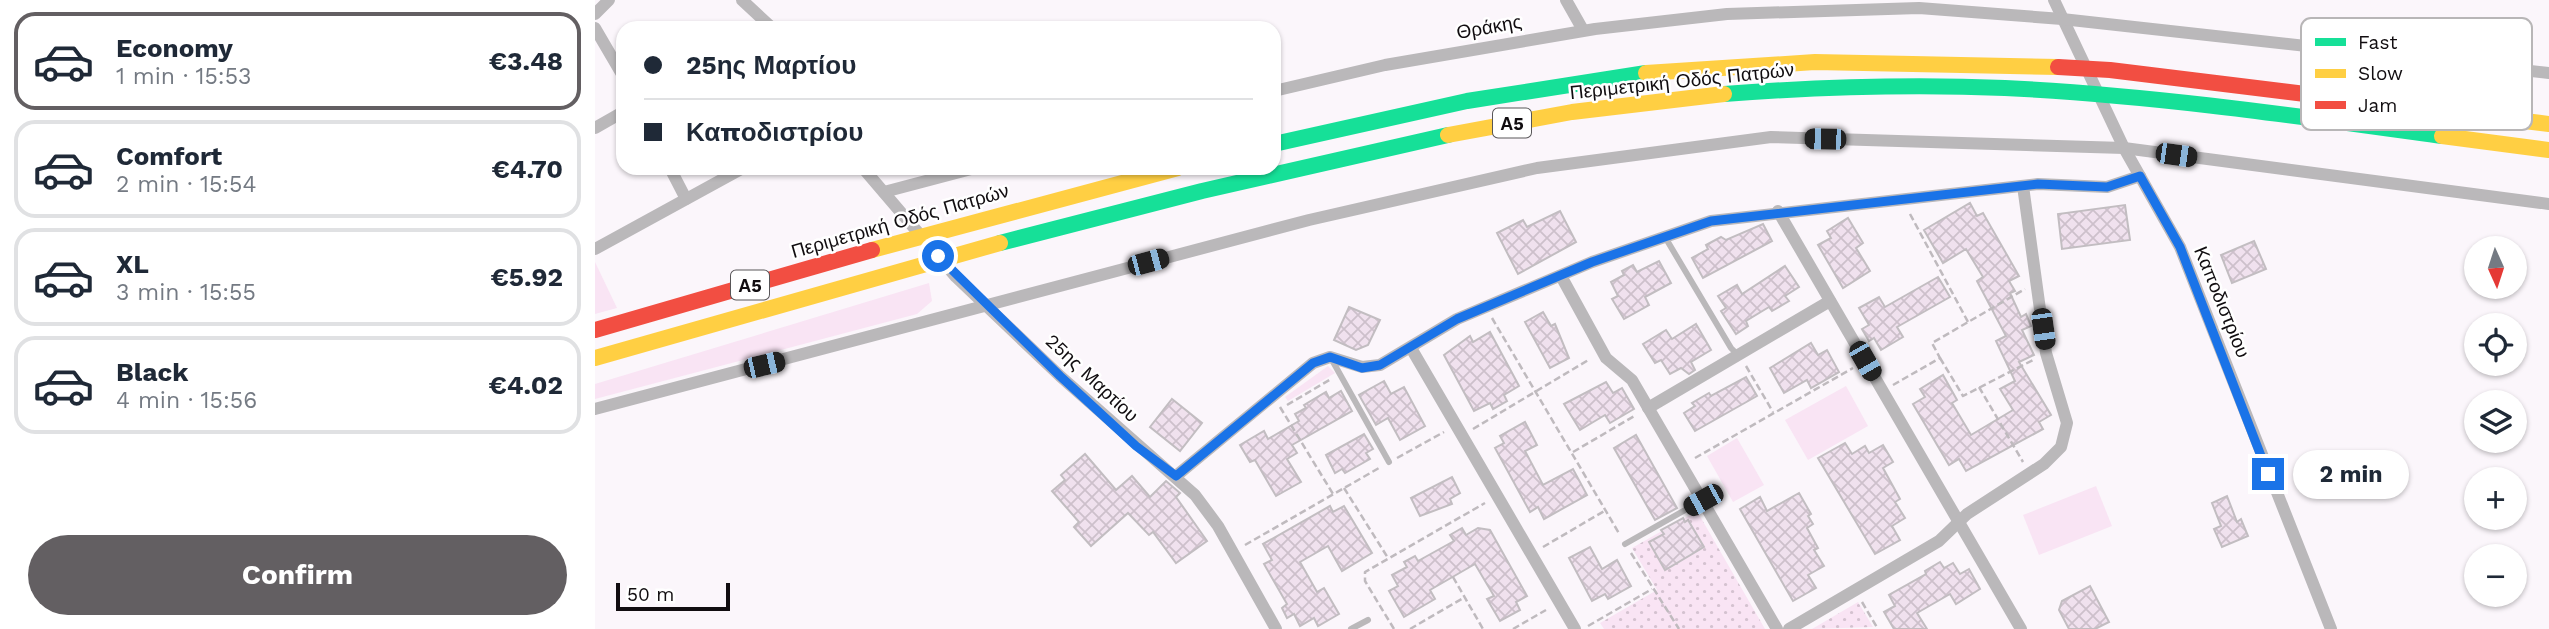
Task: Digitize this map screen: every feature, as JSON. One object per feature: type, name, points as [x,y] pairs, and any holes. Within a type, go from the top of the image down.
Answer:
[{"type":"highway","name":"Περιμετρική Οδός Πατρών","points":[[1281,142],[1467,101],[1647,73],[1815,62],[2110,69],[2301,93]]},
{"type":"highway","name":"Περιμετρική Οδός Πατρών","points":[[1281,173],[1473,129],[1648,102],[1749,93],[2000,88],[2126,97],[2301,119]]},
{"type":"highway","name":"Περιμετρική Οδός Πατρών","points":[[2389,130],[2549,150]]},
{"type":"highway","name":"Περιμετρική Οδός Πατρών","points":[[595,330],[937,231],[1151,175]]},
{"type":"highway","name":"Περιμετρική Οδός Πατρών","points":[[595,358],[923,262],[1274,175]]},
{"type":"street","points":[[595,14],[609,0]]},
{"type":"street","points":[[742,0],[764,21]]},
{"type":"street","points":[[1566,0],[1583,30]]},
{"type":"street","name":"Καποδιστρίου","points":[[2054,0],[2124,148],[2180,247],[2331,629]]},
{"type":"street","name":"Θράκης","points":[[1281,90],[1385,65],[1583,30],[1727,14],[1919,8],[2063,19],[2301,45]]},
{"type":"street","points":[[595,28],[616,64]]},
{"type":"street","points":[[595,128],[616,117]]},
{"type":"street","points":[[595,409],[696,380],[810,353],[1309,220],[1537,168],[1771,137],[2124,148],[2549,204]]},
{"type":"street","points":[[674,175],[686,199]]},
{"type":"street","points":[[595,249],[730,175]]},
{"type":"street","name":"25ης Μαρτίου","points":[[869,175],[957,277],[1126,437],[1176,476],[1207,510],[1276,629]]},
{"type":"street","points":[[884,192],[948,175]]},
{"type":"street","points":[[1176,476],[1305,368],[1330,357],[1354,366],[1370,367],[1389,361],[1457,319],[1487,309],[1561,276],[1711,221],[1778,211],[2023,186],[2050,184],[2107,187],[2140,176]]},
{"type":"street","points":[[1789,629],[1939,541],[1959,522],[2054,456],[2066,432],[2065,414],[2046,353],[2023,186]]},
{"type":"street","points":[[1778,211],[2021,629]]},
{"type":"street","points":[[1561,276],[1602,352],[1632,380],[1777,629]]},
{"type":"street","points":[[1648,408],[1829,301]]},
{"type":"street","points":[[1411,348],[1576,629]]},
{"type":"lane","points":[[1665,237],[1731,348],[1738,355]]},
{"type":"lane","points":[[1330,357],[1389,462]]},
{"type":"lane","points":[[1625,544],[1703,500]]},
{"type":"lane","points":[[1351,629],[1368,620]]},
{"type":"path","points":[[1901,198],[1968,322]]},
{"type":"path","points":[[2037,282],[1932,343],[1963,396],[2046,353]]},
{"type":"path","points":[[1487,309],[1625,544],[1679,629]]},
{"type":"path","points":[[1233,552],[1389,462],[1459,431],[1537,391],[1602,352]]},
{"type":"path","points":[[1738,355],[1774,413]]},
{"type":"path","points":[[1883,391],[1940,358]]},
{"type":"path","points":[[1683,465],[1865,361]]},
{"type":"path","points":[[1287,405],[1340,374]]},
{"type":"path","points":[[1979,387],[2029,474]]},
{"type":"path","points":[[1273,395],[1333,494]]},
{"type":"path","points":[[1572,452],[1648,408]]},
{"type":"path","points":[[1344,488],[1388,558]]},
{"type":"path","points":[[1394,629],[1365,581],[1364,572],[1497,497]]},
{"type":"path","points":[[1532,554],[1606,510]]},
{"type":"path","points":[[1453,577],[1483,629]]},
{"type":"path","points":[[1583,629],[1652,589]]},
{"type":"path","points":[[1856,590],[1878,629]]},
{"type":"path","points":[[1410,629],[1465,597]]},
{"type":"path","points":[[1513,629],[1560,602]]},
{"type":"shaded area","points":[[595,262],[617,308],[595,314]]},
{"type":"shaded area","points":[[929,283],[932,301],[917,314],[595,399],[595,384]]},
{"type":"shaded area","points":[[1328,366],[1335,373],[1288,401],[1285,397]]},
{"type":"shaded area","points":[[1846,386],[1868,426],[1808,460],[1785,420]]},
{"type":"shaded area","points":[[1737,438],[1764,485],[1733,502],[1707,456]]},
{"type":"shaded area","points":[[2096,486],[2112,526],[2039,555],[2023,515]]},
{"type":"shaded area","points":[[1697,511],[1765,629],[1604,629],[1600,623],[1657,590],[1632,548]]},
{"type":"shaded area","points":[[1858,602],[1873,627],[1812,629]]},
{"type":"building","points":[[1970,203],[1977,216],[1983,213],[2019,276],[2009,281],[2015,291],[2010,293],[2021,317],[2026,314],[2031,326],[2022,330],[2034,355],[2019,362],[2051,415],[2039,422],[2043,429],[1966,471],[1959,459],[1949,465],[1913,404],[1925,397],[1920,389],[1943,375],[1957,400],[1952,403],[1971,435],[2013,410],[2000,389],[2015,381],[1996,341],[2006,336],[1977,281],[1983,277],[1966,249],[1943,263],[1924,230]]},
{"type":"building","points":[[2125,205],[2130,240],[2062,249],[2058,214]]},
{"type":"building","points":[[1560,211],[1576,242],[1518,274],[1497,233],[1523,220],[1527,227]]},
{"type":"building","points":[[1848,218],[1863,243],[1856,248],[1870,271],[1843,288],[1818,245],[1831,238],[1827,231]]},
{"type":"building","points":[[1763,224],[1772,241],[1703,278],[1692,258],[1708,249],[1706,245],[1721,237],[1726,240]]},
{"type":"building","points":[[2254,241],[2266,269],[2232,283],[2221,255]]},
{"type":"building","points":[[1659,261],[1671,283],[1645,297],[1649,305],[1624,319],[1612,299],[1618,296],[1611,282],[1624,275],[1622,271],[1633,265],[1637,272]]},
{"type":"building","points":[[1785,266],[1799,287],[1785,296],[1789,301],[1772,311],[1769,307],[1746,321],[1748,326],[1736,334],[1721,311],[1726,308],[1718,296],[1737,285],[1742,294]]},
{"type":"building","points":[[1938,277],[1950,297],[1897,327],[1903,337],[1881,350],[1874,338],[1869,341],[1862,329],[1869,325],[1859,308],[1879,297],[1885,307]]},
{"type":"building","points":[[1349,307],[1380,320],[1368,345],[1356,350],[1334,340]]},
{"type":"building","points":[[1543,312],[1551,326],[1555,324],[1569,358],[1550,368],[1525,322]]},
{"type":"building","points":[[1696,324],[1711,350],[1691,362],[1695,370],[1689,374],[1681,368],[1670,374],[1661,360],[1655,363],[1643,344],[1666,330],[1672,339]]},
{"type":"building","points":[[1490,332],[1519,386],[1504,395],[1507,401],[1493,409],[1490,403],[1474,411],[1444,355],[1470,336],[1473,342]]},
{"type":"building","points":[[1811,343],[1818,355],[1827,350],[1839,372],[1811,388],[1807,380],[1784,393],[1770,368]]},
{"type":"building","points":[[1746,377],[1757,396],[1695,431],[1684,413],[1695,406],[1692,403]]},
{"type":"building","points":[[1384,381],[1391,394],[1404,387],[1425,426],[1400,440],[1388,418],[1376,425],[1359,395]]},
{"type":"building","points":[[1606,382],[1613,393],[1622,388],[1634,409],[1610,423],[1605,415],[1580,430],[1564,404]]},
{"type":"building","points":[[1341,391],[1352,411],[1292,445],[1297,453],[1287,459],[1301,482],[1276,496],[1255,460],[1250,462],[1240,445],[1264,431],[1268,439],[1299,421],[1295,414],[1306,408],[1304,405],[1326,392],[1329,398]]},
{"type":"building","points":[[1172,399],[1202,423],[1180,451],[1150,427]]},
{"type":"building","points":[[1525,422],[1537,445],[1525,451],[1543,485],[1573,469],[1587,495],[1544,519],[1538,507],[1530,512],[1495,448],[1504,443],[1500,436]]},
{"type":"building","points":[[1364,434],[1373,449],[1366,453],[1370,459],[1345,473],[1342,469],[1335,473],[1326,455]]},
{"type":"building","points":[[1636,435],[1677,508],[1655,520],[1614,448]]},
{"type":"building","points":[[1845,443],[1852,454],[1865,446],[1869,453],[1883,445],[1893,462],[1883,468],[1900,499],[1895,502],[1905,518],[1892,526],[1900,540],[1875,554],[1818,458]]},
{"type":"building","points":[[1085,454],[1116,490],[1132,476],[1150,497],[1166,481],[1180,493],[1176,497],[1207,541],[1176,563],[1153,532],[1149,535],[1128,513],[1091,546],[1074,527],[1079,522],[1052,491],[1065,480],[1061,475]]},
{"type":"building","points":[[1452,477],[1460,493],[1450,499],[1452,504],[1420,516],[1411,498]]},
{"type":"building","points":[[1799,493],[1811,514],[1808,516],[1813,524],[1807,528],[1818,548],[1814,550],[1824,566],[1808,575],[1816,588],[1793,601],[1740,509],[1760,497],[1767,511]]},
{"type":"building","points":[[2227,496],[2237,522],[2241,519],[2248,536],[2222,547],[2214,529],[2221,526],[2212,503]]},
{"type":"building","points":[[1330,506],[1333,512],[1344,506],[1372,553],[1342,571],[1328,546],[1300,562],[1317,592],[1324,588],[1339,614],[1318,626],[1314,618],[1300,626],[1294,614],[1287,618],[1282,608],[1287,604],[1264,564],[1272,560],[1263,544]]},
{"type":"building","points":[[1683,518],[1685,522],[1688,520],[1704,547],[1665,570],[1649,542],[1664,534],[1661,530]]},
{"type":"building","points":[[1462,528],[1466,535],[1478,528],[1490,530],[1527,596],[1516,602],[1520,610],[1500,621],[1487,599],[1494,596],[1475,564],[1430,590],[1435,599],[1404,617],[1389,591],[1398,586],[1392,575],[1407,567],[1404,562],[1415,556],[1418,561],[1454,541],[1450,535]]},
{"type":"building","points":[[1590,547],[1602,569],[1617,560],[1631,586],[1608,599],[1605,594],[1592,601],[1569,558]]},
{"type":"building","points":[[1940,562],[1944,568],[1953,563],[1960,574],[1969,569],[1980,589],[1956,604],[1950,594],[1917,613],[1927,629],[1894,629],[1884,612],[1895,606],[1889,595],[1926,574],[1925,571]]},
{"type":"building","points":[[2090,586],[2109,622],[2095,629],[2069,629],[2059,610],[2062,601]]},
{"type":"traffic: fast","points":[[1281,142],[1467,101],[1646,73]]},
{"type":"traffic: fast","points":[[1724,94],[1865,87],[2005,88],[2170,101],[2301,117]]},
{"type":"traffic: fast","points":[[2398,130],[2442,136]]},
{"type":"traffic: fast","points":[[1281,173],[1448,135]]},
{"type":"traffic: fast","points":[[1000,243],[1272,175]]},
{"type":"traffic: slow","points":[[1646,73],[1815,62],[2058,67]]},
{"type":"traffic: slow","points":[[1448,135],[1572,112],[1724,94]]},
{"type":"traffic: slow","points":[[2532,122],[2549,124]]},
{"type":"traffic: slow","points":[[2442,136],[2549,150]]},
{"type":"traffic: slow","points":[[872,250],[1152,175]]},
{"type":"traffic: slow","points":[[595,358],[1000,243]]},
{"type":"traffic: jam","points":[[2058,67],[2110,70],[2301,94]]},
{"type":"traffic: jam","points":[[595,330],[872,250]]},
{"type":"route","points":[[938,256],[1060,376],[1136,446],[1176,476],[1305,368],[1321,359],[1339,358],[1362,368],[1380,365],[1457,319],[1487,309],[1592,262],[1711,221],[1778,211],[2038,184],[2107,187],[2140,176],[2180,247],[2268,474]]}]
